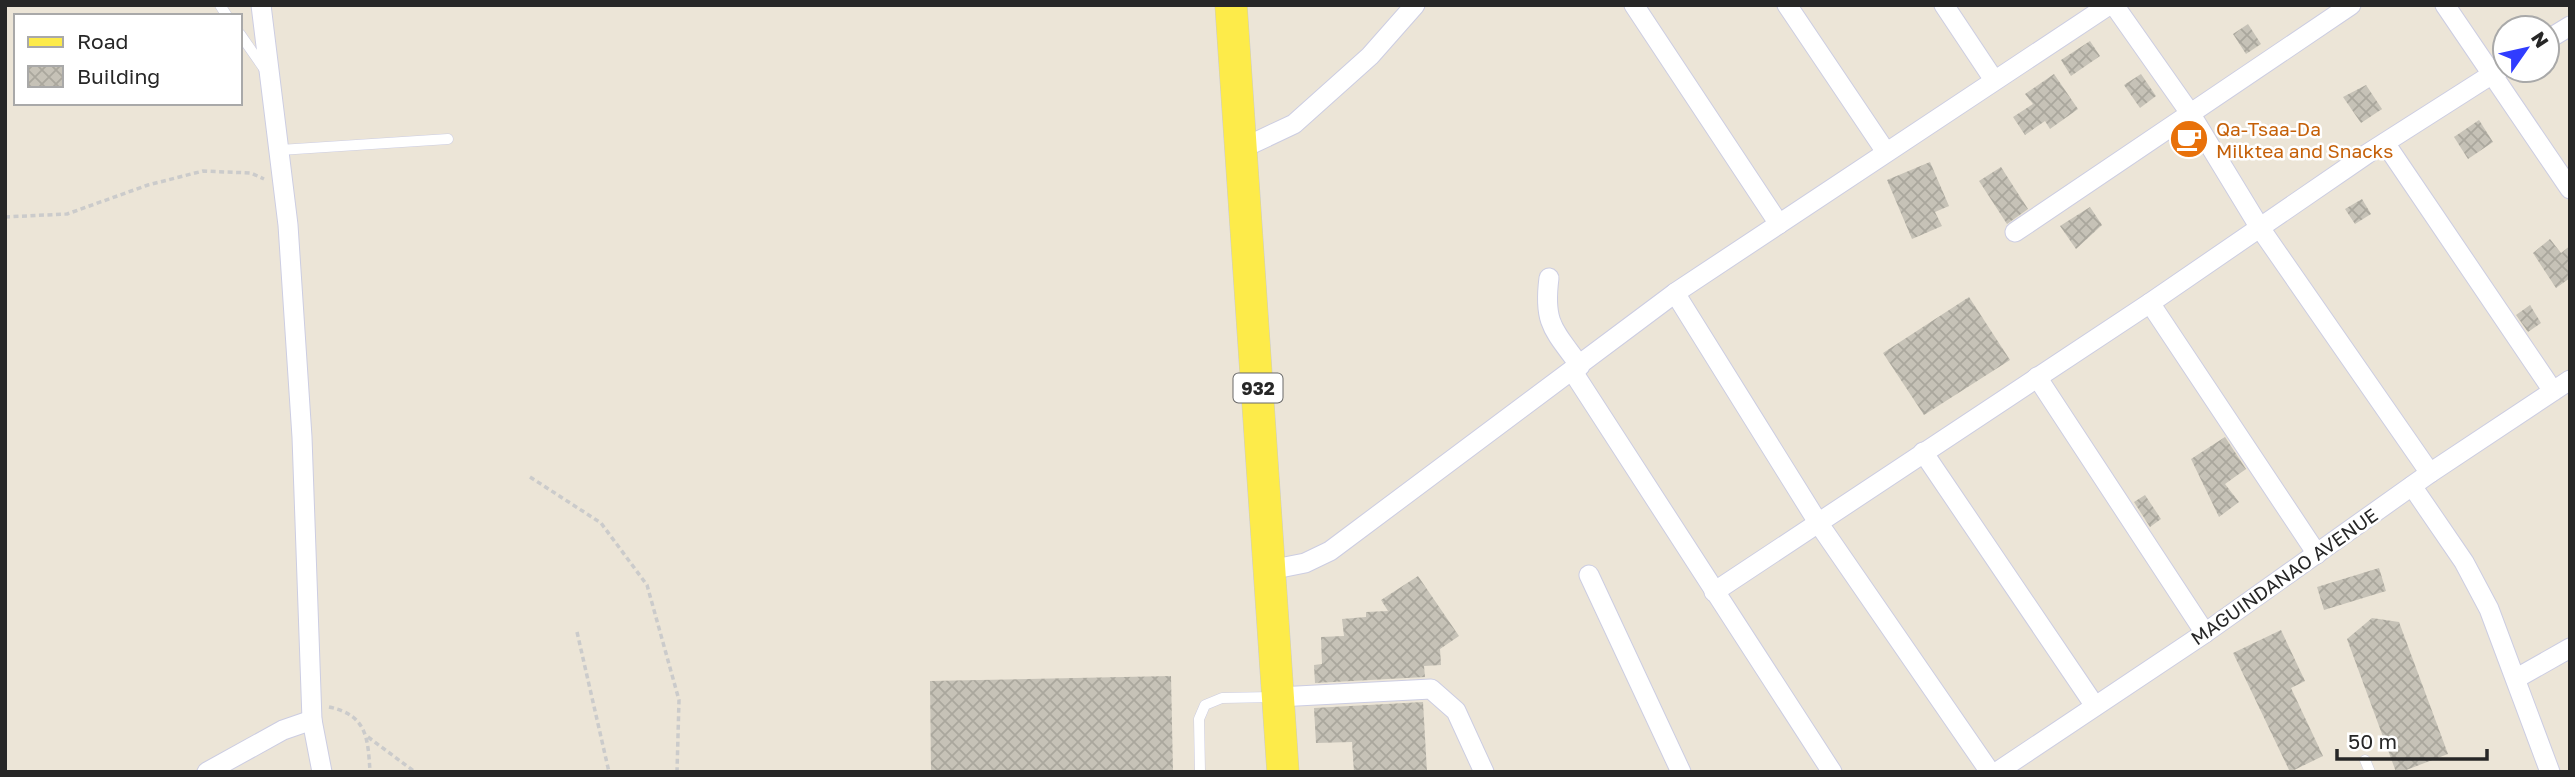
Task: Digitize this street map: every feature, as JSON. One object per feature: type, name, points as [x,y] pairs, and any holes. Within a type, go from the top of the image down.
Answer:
[{"type":"main road","name":"932","points":[[1231,5],[1283,772]]},
{"type":"street","points":[[261,5],[285,188],[302,438],[312,720],[322,772]]},
{"type":"street","points":[[1241,149],[1294,124],[1370,56],[1415,5]]},
{"type":"street","points":[[1634,5],[1779,223]]},
{"type":"street","points":[[1787,5],[1886,152]]},
{"type":"street","points":[[1944,5],[1994,80]]},
{"type":"street","points":[[1270,570],[1305,563],[1331,551],[1675,293],[1994,80],[2112,5],[2190,113],[2260,228],[2430,473]]},
{"type":"street","points":[[2015,232],[2351,5]]},
{"type":"street","points":[[2445,5],[2491,62]]},
{"type":"street","points":[[1714,592],[2491,74]]},
{"type":"street","points":[[2506,84],[2570,189]]},
{"type":"street","points":[[2385,143],[2553,391]]},
{"type":"street","points":[[1549,278],[1546,313],[1550,325],[1714,592],[1832,772]]},
{"type":"street","points":[[1675,293],[1819,524],[1990,772]]},
{"type":"street","points":[[2150,303],[2317,554]]},
{"type":"street","points":[[2037,377],[2205,633]]},
{"type":"street","name":"MAGUINDANAO AVENUE","points":[[1997,772],[2205,633],[2430,473],[2570,380]]},
{"type":"street","points":[[1923,452],[2095,706]]},
{"type":"street","points":[[2412,486],[2464,562],[2489,609],[2550,772]]},
{"type":"street","points":[[1589,575],[1681,772]]},
{"type":"street","points":[[2517,678],[2570,648]]},
{"type":"street","points":[[1278,697],[1431,689],[1456,711],[1484,772]]},
{"type":"street","points":[[207,772],[283,730],[312,720]]},
{"type":"lane","points":[[242,37],[271,80]]},
{"type":"lane","points":[[281,150],[449,139]]},
{"type":"lane","points":[[1200,772],[1199,719],[1205,705],[1222,698],[1278,697]]},
{"type":"lane","points":[[2365,760],[2370,772]]},
{"type":"path","points":[[5,217],[67,214],[148,185],[203,171],[251,173],[285,188]]},
{"type":"path","points":[[530,477],[601,523],[647,585],[679,700],[677,772]]},
{"type":"path","points":[[577,632],[609,772]]},
{"type":"path","points":[[312,720],[324,706],[341,709],[358,720],[368,737],[415,772]]},
{"type":"path","points":[[368,737],[370,772]]},
{"type":"building","points":[[2248,24],[2261,44],[2246,54],[2233,34]]},
{"type":"building","points":[[2090,41],[2100,56],[2071,76],[2061,60]]},
{"type":"building","points":[[2054,74],[2078,109],[2050,129],[2045,121],[2025,135],[2013,117],[2033,104],[2025,94]]},
{"type":"building","points":[[2141,74],[2156,96],[2140,108],[2124,85]]},
{"type":"building","points":[[2366,85],[2382,109],[2361,123],[2343,97]]},
{"type":"building","points":[[2479,120],[2493,142],[2468,159],[2454,137]]},
{"type":"building","points":[[1930,162],[1949,206],[1935,212],[1942,226],[1912,239],[1887,180]]},
{"type":"building","points":[[2001,167],[2028,209],[2007,224],[1979,181]]},
{"type":"building","points":[[2362,199],[2371,214],[2355,224],[2345,209]]},
{"type":"building","points":[[2090,207],[2102,225],[2076,249],[2060,226]]},
{"type":"building","points":[[2550,239],[2561,253],[2570,246],[2570,278],[2556,288],[2533,253]]},
{"type":"building","points":[[1969,297],[2010,360],[1924,415],[1883,353]]},
{"type":"building","points":[[2530,305],[2541,323],[2528,332],[2516,315]]},
{"type":"building","points":[[2225,437],[2246,469],[2225,484],[2239,502],[2219,517],[2191,459]]},
{"type":"building","points":[[2145,495],[2161,519],[2150,527],[2134,502]]},
{"type":"building","points":[[2379,568],[2386,591],[2324,610],[2317,587]]},
{"type":"building","points":[[1418,576],[1459,636],[1440,649],[1441,665],[1424,666],[1425,677],[1315,683],[1314,665],[1322,664],[1321,637],[1344,636],[1342,619],[1366,617],[1366,612],[1388,611],[1381,600]]},
{"type":"building","points":[[2372,618],[2399,622],[2448,754],[2401,772],[2396,772],[2347,639]]},
{"type":"building","points":[[2281,630],[2305,681],[2291,688],[2323,756],[2290,772],[2233,653]]},
{"type":"building","points":[[1171,676],[1173,772],[931,772],[930,681]]},
{"type":"building","points":[[1423,702],[1427,772],[1354,772],[1352,742],[1316,743],[1314,708]]},
{"type":"place","name":"Qa-Tsaa-Da Milktea and Snacks","points":[[2189,139]]}]
